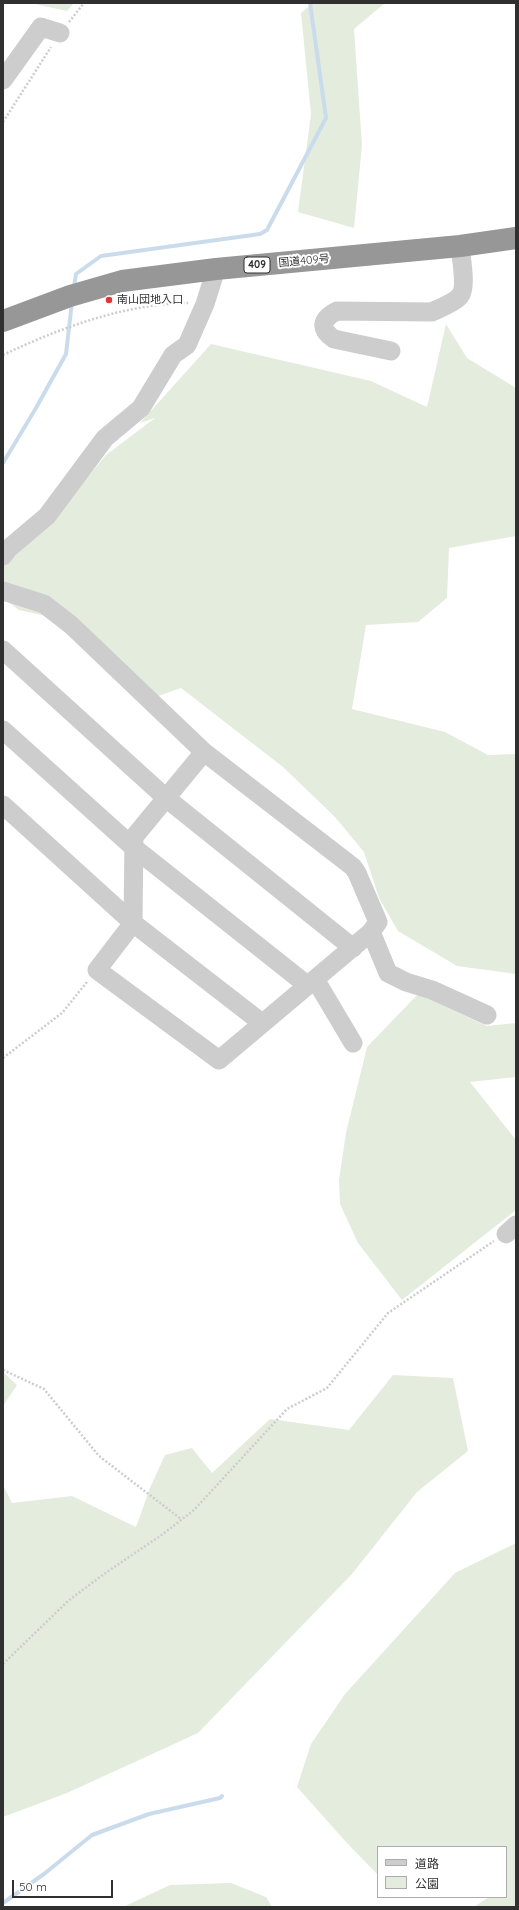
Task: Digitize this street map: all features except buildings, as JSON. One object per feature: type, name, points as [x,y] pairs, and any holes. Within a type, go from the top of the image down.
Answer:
[{"type":"highway","name":"国道409号","points":[[3,321],[70,296],[122,281],[216,269],[460,246],[516,238]]},
{"type":"street","points":[[3,80],[41,27],[60,33]]},
{"type":"street","points":[[391,351],[334,339],[326,334],[323,327],[325,320],[330,314],[336,311],[432,312],[445,306],[459,298],[463,290],[460,246]]},
{"type":"street","points":[[3,556],[8,549],[47,516],[105,438],[141,408],[173,355],[187,345],[205,304],[216,269]]},
{"type":"street","points":[[3,591],[44,604],[71,625],[204,752],[353,867],[357,873],[378,922],[371,932],[219,1060],[97,970],[133,923],[134,836],[204,752]]},
{"type":"street","points":[[3,650],[166,798],[353,948]]},
{"type":"street","points":[[3,730],[133,847],[311,982],[353,1043]]},
{"type":"street","points":[[3,805],[133,923],[262,1024]]},
{"type":"street","points":[[371,932],[388,973],[406,982],[432,990],[487,1015]]},
{"type":"path","points":[[3,122],[60,33],[84,3]]},
{"type":"path","points":[[3,355],[28,343],[71,327],[128,311],[161,304],[205,304]]},
{"type":"path","points":[[3,1058],[62,1012],[97,970]]},
{"type":"path","points":[[3,1664],[68,1601],[104,1574],[164,1534],[194,1510],[287,1409],[327,1388],[388,1313],[511,1229]]},
{"type":"path","points":[[3,1370],[44,1389],[99,1456],[181,1519]]},
{"type":"green space","points":[[30,3],[74,3],[67,11]]},
{"type":"green space","points":[[313,3],[385,3],[354,29],[362,145],[354,228],[298,212],[311,114],[301,13]]},
{"type":"green space","points":[[446,324],[467,358],[516,388],[516,536],[449,548],[447,598],[418,622],[366,625],[352,709],[445,732],[488,755],[516,754],[516,974],[457,966],[398,931],[379,898],[364,852],[335,817],[283,767],[181,688],[144,701],[60,619],[19,610],[3,598],[3,564],[56,515],[106,455],[155,418],[140,423],[211,344],[371,381],[427,407]]},
{"type":"green space","points":[[418,994],[487,1026],[516,1023],[516,1077],[470,1082],[516,1140],[516,1210],[402,1300],[358,1243],[340,1204],[339,1180],[346,1133],[367,1047]]},
{"type":"green space","points":[[3,1372],[17,1385],[3,1406]]},
{"type":"green space","points":[[393,1375],[453,1378],[468,1451],[417,1492],[352,1574],[198,1733],[67,1793],[3,1817],[3,1485],[12,1503],[72,1496],[136,1527],[150,1488],[165,1455],[192,1448],[212,1473],[270,1419],[349,1430]]},
{"type":"green space","points":[[516,1543],[516,1907],[474,1907],[488,1898],[507,1898],[507,1846],[377,1846],[377,1874],[297,1787],[311,1744],[345,1694],[455,1573]]},
{"type":"green space","points":[[231,1883],[266,1897],[272,1907],[123,1907],[170,1885]]},
{"type":"waterway","points":[[74,287],[76,274],[101,256],[260,234],[267,230],[326,118],[310,3]]},
{"type":"waterway","points":[[3,463],[66,354],[72,302]]},
{"type":"waterway","points":[[3,1903],[44,1874],[92,1835],[149,1814],[220,1798],[222,1796]]},
{"type":"place","name":"南山団地入口","points":[[109,300]]}]
